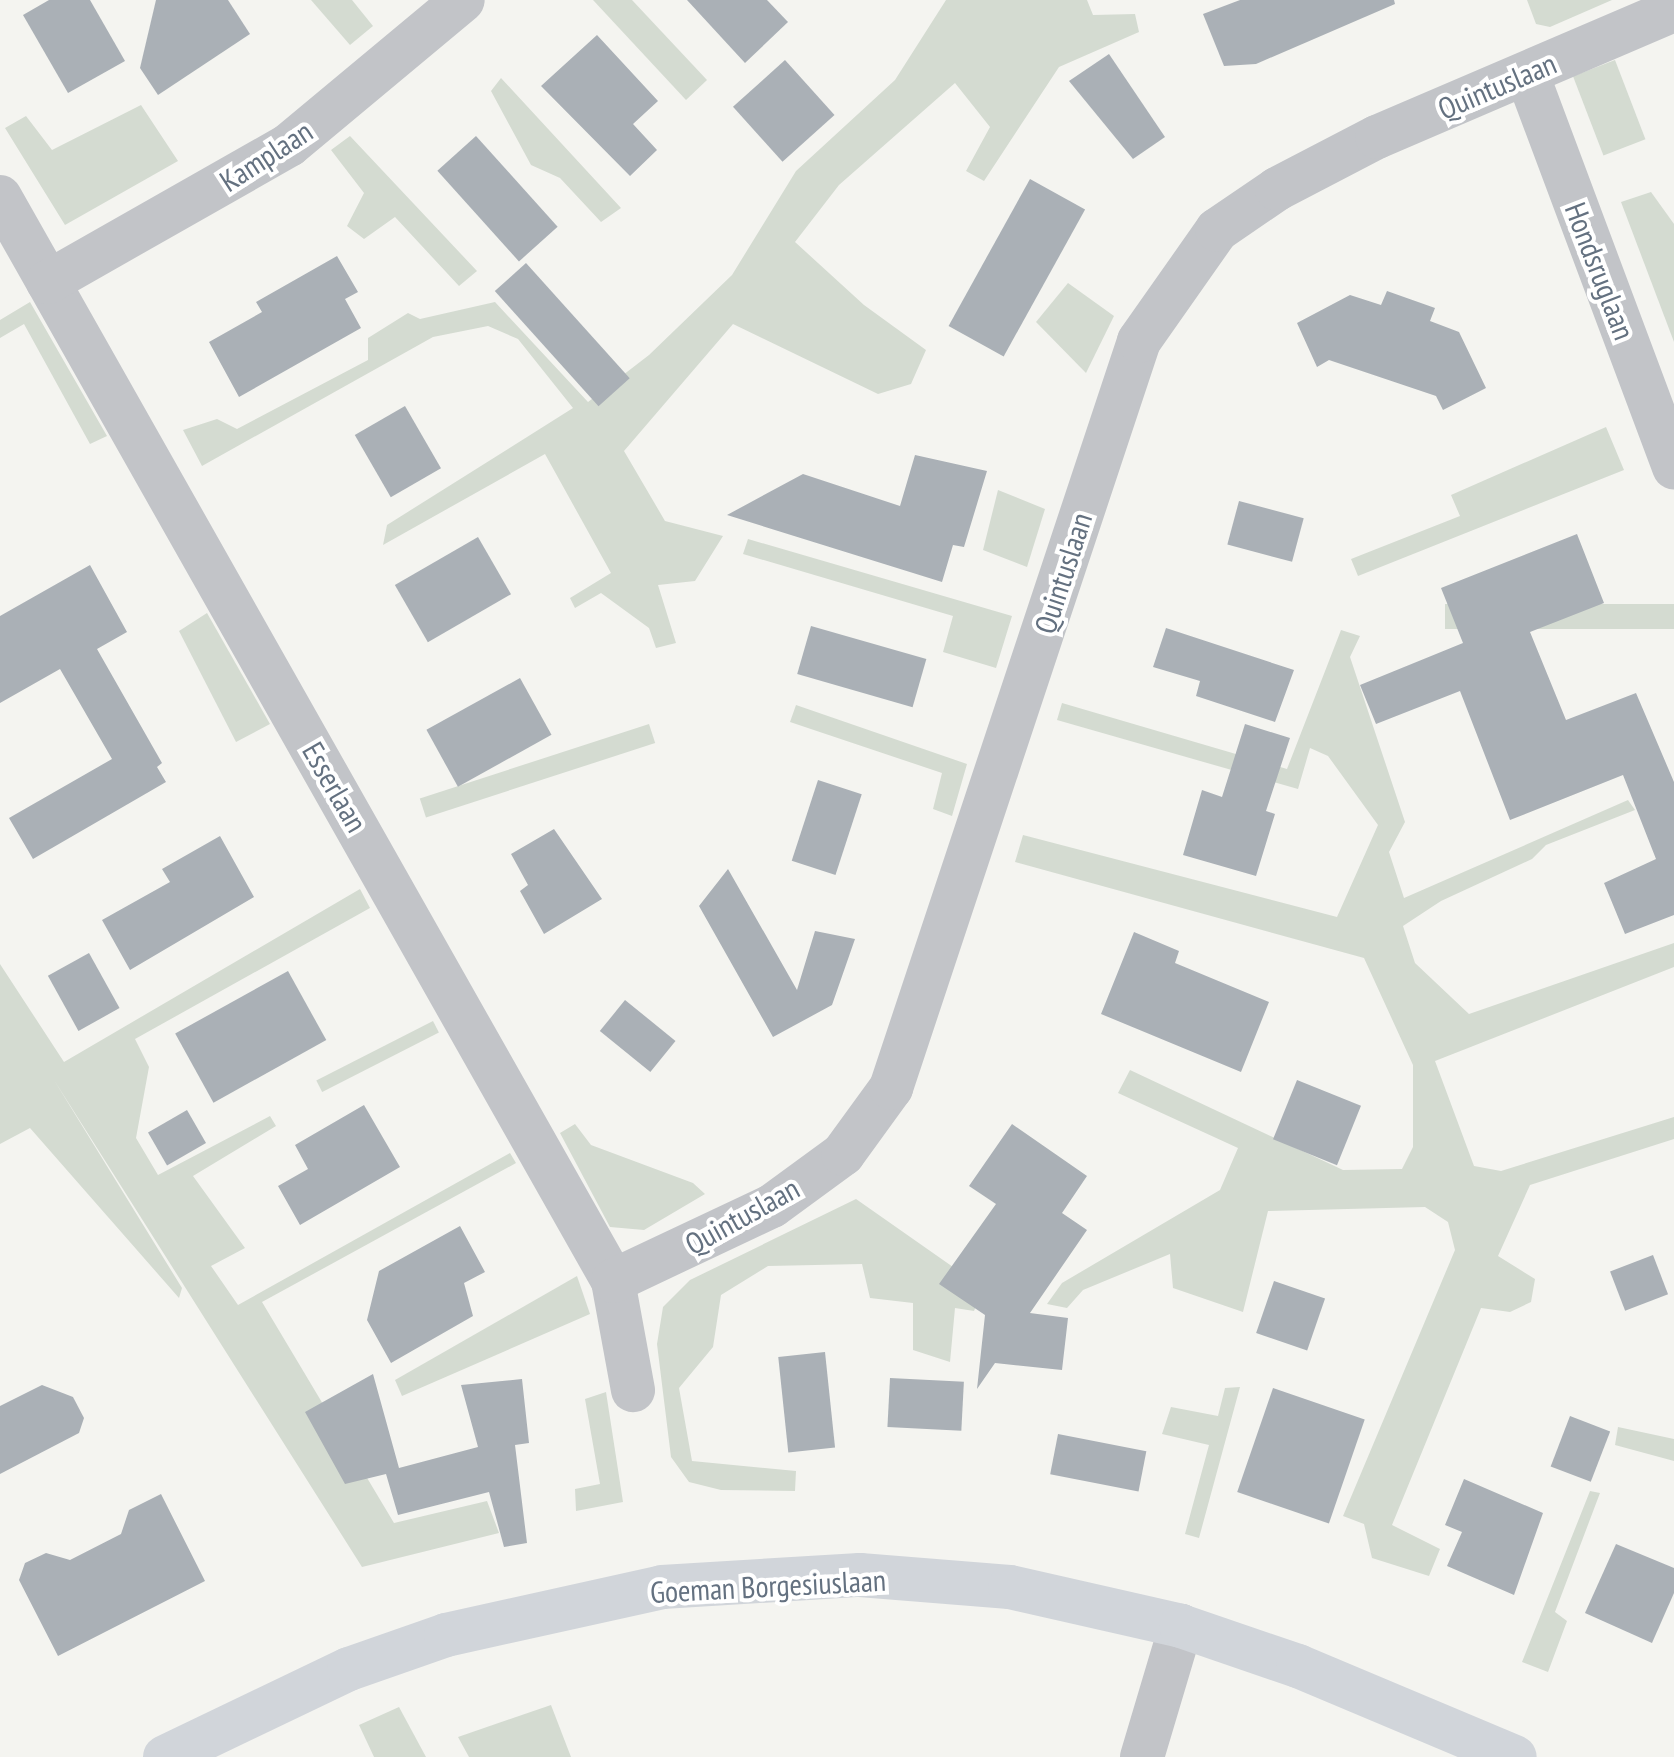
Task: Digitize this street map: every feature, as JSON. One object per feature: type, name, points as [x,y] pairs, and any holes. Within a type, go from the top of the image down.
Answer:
[{"type":"street","name":"Kamplaan","points":[[48,282],[289,145],[463,0]]},
{"type":"street","name":"Quintuslaan","points":[[613,1281],[772,1206],[843,1154],[891,1088],[1139,341],[1217,230],[1277,189],[1377,137],[1674,10]]},
{"type":"street","name":"Hondsruglaan","points":[[1527,74],[1674,467]]},
{"type":"street","name":"Esserlaan","points":[[0,197],[613,1281],[633,1390]]},
{"type":"street","name":"Goeman Borgesiuslaan","points":[[165,1757],[349,1669],[446,1635],[662,1587],[860,1575],[1010,1587],[1181,1626],[1298,1666],[1515,1757]]},
{"type":"street","points":[[1142,1757],[1181,1626]]},
{"type":"shaded area","points":[[311,0],[352,0],[373,26],[350,45]]},
{"type":"shaded area","points":[[593,0],[632,0],[707,80],[686,100]]},
{"type":"shaded area","points":[[946,0],[1087,0],[1093,15],[1135,14],[1139,32],[1059,67],[984,181],[966,171],[990,127],[955,83],[839,185],[795,242],[864,305],[926,350],[911,384],[878,394],[733,324],[624,451],[665,521],[723,536],[695,581],[658,585],[676,643],[656,648],[649,628],[601,593],[575,608],[570,598],[611,573],[545,454],[383,545],[387,525],[573,408],[518,339],[488,326],[433,337],[202,466],[183,430],[217,419],[237,429],[368,360],[368,338],[408,313],[420,319],[495,302],[588,402],[649,355],[732,275],[796,171],[895,80]]},
{"type":"shaded area","points":[[1527,0],[1612,0],[1550,27],[1536,24]]},
{"type":"shaded area","points":[[1615,60],[1645,139],[1603,155],[1573,76]]},
{"type":"shaded area","points":[[501,78],[621,208],[601,222],[560,178],[531,165],[491,91]]},
{"type":"shaded area","points":[[141,105],[178,161],[65,225],[5,128],[26,116],[52,150]]},
{"type":"shaded area","points":[[350,136],[477,271],[459,286],[395,217],[364,239],[347,226],[364,193],[331,150]]},
{"type":"shaded area","points":[[1651,192],[1674,224],[1674,342],[1621,202]]},
{"type":"shaded area","points":[[1068,283],[1114,316],[1086,373],[1036,322]]},
{"type":"shaded area","points":[[30,302],[107,436],[90,444],[24,324],[0,338],[0,320]]},
{"type":"shaded area","points":[[1606,427],[1624,470],[1358,576],[1351,559],[1460,516],[1451,495]]},
{"type":"shaded area","points":[[998,490],[1045,509],[1027,567],[983,550]]},
{"type":"shaded area","points":[[748,539],[1012,616],[996,668],[943,652],[953,616],[743,554]]},
{"type":"shaded area","points":[[1445,604],[1674,604],[1674,629],[1445,629]]},
{"type":"shaded area","points":[[207,613],[270,724],[236,742],[179,631]]},
{"type":"shaded area","points":[[1341,630],[1360,636],[1350,657],[1405,822],[1389,852],[1404,898],[1628,800],[1635,810],[1546,845],[1532,859],[1441,901],[1403,926],[1415,963],[1469,1014],[1674,943],[1674,967],[1435,1061],[1474,1166],[1501,1171],[1674,1117],[1674,1139],[1530,1185],[1498,1256],[1535,1279],[1531,1302],[1510,1312],[1481,1308],[1392,1525],[1440,1549],[1429,1576],[1372,1558],[1364,1524],[1343,1516],[1455,1250],[1448,1222],[1425,1207],[1268,1211],[1243,1312],[1173,1288],[1170,1254],[1083,1290],[1067,1308],[1047,1304],[1062,1283],[1220,1190],[1238,1148],[1118,1093],[1130,1070],[1343,1170],[1402,1169],[1413,1147],[1413,1065],[1364,958],[1015,862],[1023,835],[1337,917],[1378,825],[1328,756],[1310,748],[1298,789],[1057,720],[1062,703],[1287,769]]},
{"type":"shaded area","points":[[796,705],[967,764],[952,816],[933,809],[942,773],[790,722]]},
{"type":"shaded area","points":[[649,724],[655,743],[426,817],[420,798]]},
{"type":"shaded area","points":[[360,889],[370,908],[135,1039],[149,1067],[136,1138],[158,1175],[270,1116],[276,1126],[193,1176],[245,1248],[211,1266],[238,1305],[510,1153],[516,1163],[262,1302],[394,1523],[487,1501],[499,1533],[362,1567],[54,1080],[182,1288],[179,1298],[30,1128],[0,1144],[0,964],[64,1062]]},
{"type":"shaded area","points":[[433,1021],[439,1033],[322,1092],[316,1080]]},
{"type":"shaded area","points":[[575,1124],[591,1145],[693,1183],[705,1194],[644,1230],[610,1227],[560,1133]]},
{"type":"shaded area","points":[[856,1199],[983,1288],[974,1311],[955,1308],[950,1362],[913,1350],[913,1303],[870,1298],[862,1264],[768,1266],[721,1295],[713,1347],[679,1388],[692,1461],[796,1471],[795,1491],[721,1490],[689,1482],[671,1457],[657,1344],[663,1307],[690,1280]]},
{"type":"shaded area","points":[[577,1276],[590,1314],[402,1396],[395,1380]]},
{"type":"shaded area","points":[[1240,1387],[1199,1538],[1185,1534],[1209,1445],[1162,1434],[1171,1407],[1218,1416],[1225,1388]]},
{"type":"shaded area","points":[[606,1392],[623,1502],[576,1511],[575,1489],[600,1484],[585,1399]]},
{"type":"shaded area","points":[[1618,1427],[1674,1439],[1674,1461],[1615,1445]]},
{"type":"shaded area","points":[[1590,1491],[1600,1493],[1555,1612],[1567,1621],[1548,1672],[1522,1662]]},
{"type":"shaded area","points":[[551,1705],[571,1757],[469,1757],[458,1737]]},
{"type":"shaded area","points":[[399,1707],[426,1757],[374,1757],[359,1725]]},
{"type":"building","points":[[49,0],[90,0],[125,61],[68,93],[23,15]]},
{"type":"building","points":[[156,0],[228,0],[250,34],[158,95],[140,68]]},
{"type":"building","points":[[687,0],[767,0],[788,22],[745,63]]},
{"type":"building","points":[[1240,0],[1394,0],[1395,4],[1256,64],[1224,66],[1203,14]]},
{"type":"building","points":[[597,35],[658,101],[633,124],[657,150],[630,176],[541,86]]},
{"type":"building","points":[[1109,54],[1165,137],[1133,159],[1069,81]]},
{"type":"building","points":[[785,60],[835,115],[782,162],[733,107]]},
{"type":"building","points":[[476,136],[558,227],[519,261],[437,171]]},
{"type":"building","points":[[1030,179],[1085,210],[1004,356],[949,326]]},
{"type":"building","points":[[337,256],[358,292],[345,299],[361,328],[239,397],[209,342],[262,312],[256,302]]},
{"type":"building","points":[[526,263],[630,378],[599,406],[495,291]]},
{"type":"building","points":[[1387,291],[1435,308],[1430,321],[1459,332],[1486,388],[1443,410],[1436,396],[1329,360],[1317,367],[1297,323],[1350,295],[1381,305]]},
{"type":"building","points":[[405,406],[441,468],[391,497],[355,435]]},
{"type":"building","points":[[915,455],[987,471],[964,547],[953,545],[942,582],[727,515],[803,474],[900,506]]},
{"type":"building","points":[[1239,501],[1304,518],[1292,562],[1227,544]]},
{"type":"building","points":[[1577,534],[1604,603],[1530,632],[1566,720],[1636,693],[1674,782],[1674,915],[1625,934],[1604,883],[1656,859],[1623,775],[1510,820],[1460,691],[1376,724],[1360,685],[1463,643],[1441,588]]},
{"type":"building","points":[[478,537],[511,594],[428,642],[395,585]]},
{"type":"building","points":[[90,565],[127,632],[97,649],[162,763],[157,767],[166,782],[33,859],[9,818],[112,759],[60,669],[0,703],[0,616]]},
{"type":"building","points":[[811,626],[926,659],[913,707],[797,674]]},
{"type":"building","points":[[1166,628],[1294,670],[1275,722],[1196,696],[1200,681],[1153,667]]},
{"type":"building","points":[[520,678],[552,735],[458,787],[426,730]]},
{"type":"building","points":[[1245,724],[1290,738],[1266,811],[1275,814],[1256,876],[1183,855],[1202,790],[1222,797]]},
{"type":"building","points":[[818,780],[862,794],[835,875],[792,861]]},
{"type":"building","points":[[554,829],[602,899],[544,934],[520,891],[528,885],[511,854]]},
{"type":"building","points":[[220,836],[254,897],[130,970],[102,920],[170,882],[162,869]]},
{"type":"building","points":[[728,869],[797,990],[815,931],[855,939],[832,1005],[773,1037],[699,906]]},
{"type":"building","points":[[1134,932],[1179,951],[1175,963],[1269,1002],[1241,1072],[1101,1014]]},
{"type":"building","points":[[89,953],[120,1008],[78,1031],[48,976]]},
{"type":"building","points":[[288,971],[326,1040],[213,1103],[175,1034]]},
{"type":"building","points":[[625,1000],[676,1041],[650,1072],[600,1031]]},
{"type":"building","points":[[1297,1080],[1361,1106],[1337,1165],[1273,1139]]},
{"type":"building","points":[[364,1105],[400,1167],[300,1225],[278,1186],[308,1169],[295,1145]]},
{"type":"building","points":[[187,1110],[206,1143],[167,1165],[148,1132]]},
{"type":"building","points":[[1012,1124],[1087,1176],[1062,1213],[1087,1230],[1030,1313],[1068,1318],[1062,1370],[995,1363],[977,1389],[985,1315],[939,1284],[996,1204],[969,1186]]},
{"type":"building","points":[[460,1226],[485,1272],[464,1283],[473,1316],[391,1363],[367,1320],[379,1271]]},
{"type":"building","points":[[1653,1255],[1668,1294],[1625,1311],[1610,1271]]},
{"type":"building","points":[[1274,1281],[1325,1299],[1307,1351],[1256,1333]]},
{"type":"building","points":[[825,1352],[835,1447],[788,1452],[778,1357]]},
{"type":"building","points":[[373,1374],[399,1468],[478,1447],[461,1385],[522,1379],[529,1443],[515,1445],[527,1543],[504,1547],[489,1492],[398,1515],[386,1474],[345,1484],[305,1412]]},
{"type":"building","points":[[890,1378],[964,1382],[961,1431],[887,1427]]},
{"type":"building","points":[[42,1385],[73,1397],[84,1418],[79,1433],[0,1474],[0,1406]]},
{"type":"building","points":[[1273,1388],[1365,1420],[1329,1524],[1237,1492]]},
{"type":"building","points":[[1570,1416],[1610,1431],[1591,1482],[1551,1466]]},
{"type":"building","points":[[1058,1434],[1146,1451],[1139,1491],[1050,1474]]},
{"type":"building","points":[[1464,1479],[1543,1513],[1514,1595],[1447,1566],[1462,1532],[1445,1525]]},
{"type":"building","points":[[161,1494],[205,1581],[58,1656],[19,1580],[25,1563],[46,1553],[70,1560],[121,1534],[129,1510]]},
{"type":"building","points":[[1616,1544],[1674,1568],[1674,1593],[1652,1643],[1585,1613]]}]
